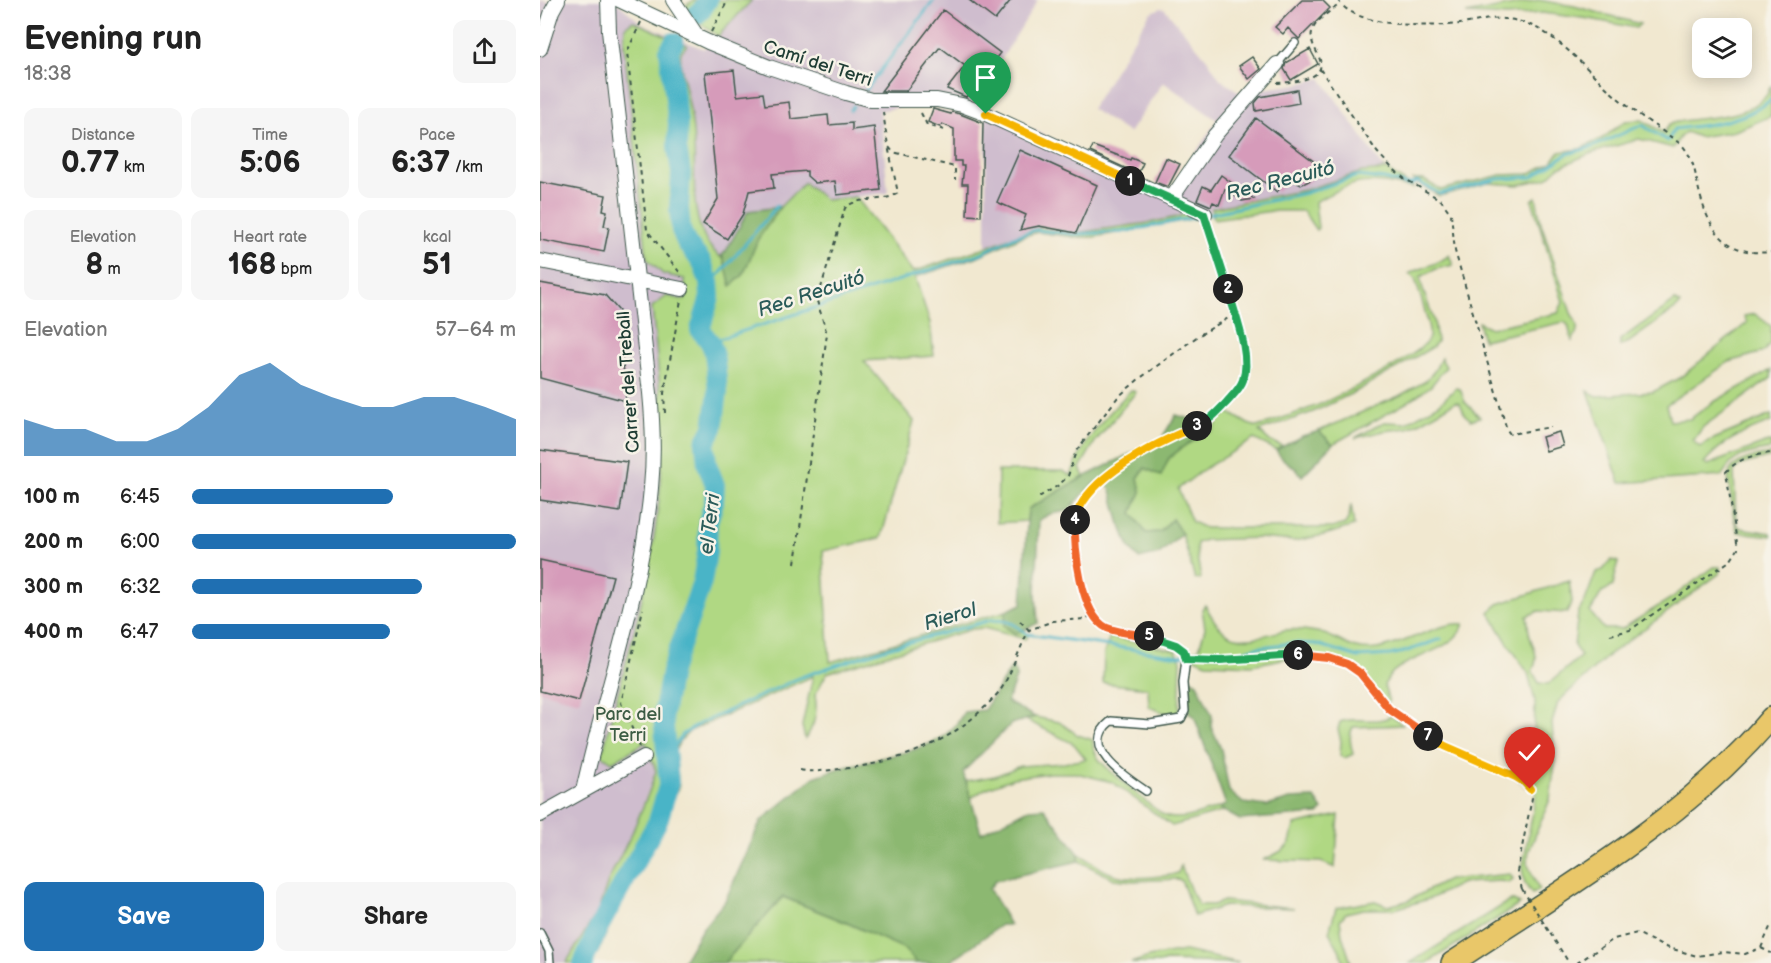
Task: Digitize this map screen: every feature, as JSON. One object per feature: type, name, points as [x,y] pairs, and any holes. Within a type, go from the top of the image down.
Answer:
[{"type":"highway","points":[[1452,963],[1678,809],[1707,784],[1771,718]]},
{"type":"highway","points":[[1474,963],[1659,837],[1704,803],[1771,739]]},
{"type":"street","points":[[540,49],[552,10],[558,0]]},
{"type":"street","name":"Carrer del Treball","points":[[583,791],[600,717],[632,599],[651,488],[653,432],[639,280],[609,31],[608,0]]},
{"type":"street","name":"Camí del Terri","points":[[619,0],[703,40],[804,80],[871,100],[937,100],[962,105],[1204,214]]},
{"type":"street","points":[[660,19],[671,0],[703,40]]},
{"type":"street","points":[[1171,199],[1215,135],[1258,83],[1277,64]]},
{"type":"street","points":[[540,261],[682,289]]},
{"type":"street","points":[[540,815],[644,757]]},
{"type":"street","points":[[540,801],[557,806]]},
{"type":"lane","points":[[1277,64],[1295,43]]},
{"type":"lane","points":[[1146,791],[1115,770],[1103,753],[1100,740],[1103,728],[1112,721],[1150,724],[1180,719],[1185,711],[1183,683],[1186,659]]},
{"type":"lane","points":[[540,933],[549,951],[550,963]]},
{"type":"path","points":[[703,40],[728,0]]},
{"type":"path","points":[[1338,0],[1340,4],[1370,20],[1385,23],[1431,25],[1506,19],[1525,23],[1545,33],[1621,101],[1682,145],[1689,153],[1693,160],[1706,213],[1722,239],[1745,252],[1771,252]]},
{"type":"path","points":[[1258,83],[1293,82],[1314,76],[1320,69],[1321,62],[1311,39],[1313,29],[1324,16],[1340,4]]},
{"type":"path","points":[[1320,69],[1377,152],[1405,178],[1441,200],[1451,214],[1455,251],[1507,430],[1510,434],[1517,434],[1551,427]]},
{"type":"path","points":[[795,563],[827,334],[817,301],[844,208],[851,202],[890,198],[898,192],[888,146],[885,115],[880,100]]},
{"type":"path","points":[[914,100],[927,125],[944,130]]},
{"type":"path","points":[[888,146],[893,152],[955,167],[955,180]]},
{"type":"path","points":[[1204,214],[1221,264],[1245,354],[1243,381],[1234,394],[1206,422],[1138,456],[1108,476],[1080,504],[1075,518],[1074,535],[1092,615],[1108,628],[1176,645],[1184,651],[1186,659],[1220,660],[1301,655],[1329,658],[1347,664],[1360,673],[1389,709],[1407,723],[1445,746],[1524,782],[1532,798],[1517,872],[1522,889],[1569,963]]},
{"type":"path","points":[[1039,497],[1059,485],[1068,476],[1076,451],[1118,397],[1198,336],[1235,314]]},
{"type":"path","points":[[1610,635],[1630,630],[1731,560],[1738,549],[1726,472],[1733,464],[1746,457],[1771,453]]},
{"type":"path","points":[[800,770],[809,772],[860,766],[922,750],[948,737],[971,720],[1001,690],[1029,630],[1053,621],[1085,618],[1092,615]]},
{"type":"path","points":[[1020,621],[1029,630]]},
{"type":"path","points":[[1761,948],[1771,925]]},
{"type":"path","points":[[1577,963],[1614,939],[1637,933],[1662,946],[1697,956],[1723,952],[1746,954],[1761,948],[1771,952]]},
{"type":"shaded area","points":[[540,0],[555,4],[558,0],[614,0],[641,23],[704,49],[708,42],[718,36],[752,0],[1038,0],[975,102],[1169,194],[1217,120],[1163,82],[1129,133],[1091,109],[1150,13],[1161,8],[1165,9],[1207,59],[1220,79],[1242,94],[1321,78],[1385,170],[1362,172],[1305,190],[1213,208],[1205,214],[1187,213],[1149,223],[1075,233],[1041,227],[986,247],[986,114],[962,105],[905,106],[880,111],[888,193],[826,200],[804,183],[780,207],[748,211],[726,251],[685,300],[646,741],[656,771],[632,833],[609,879],[598,911],[566,963],[540,963]]},
{"type":"green space","points":[[694,0],[752,0],[718,36],[696,21],[685,6]]},
{"type":"green space","points":[[1538,0],[1574,6],[1640,24],[1636,28],[1542,13],[1508,16],[1466,14]]},
{"type":"green space","name":"Parc del Terri","points":[[633,21],[687,45],[681,52],[680,62],[692,124],[698,222],[712,249],[743,275],[758,239],[780,207],[804,183],[826,200],[856,197],[913,272],[1041,227],[1075,233],[1149,223],[1187,213],[1198,218],[1094,237],[1038,232],[1023,236],[976,257],[915,277],[930,323],[934,356],[864,361],[914,421],[881,538],[823,551],[830,662],[1006,611],[1004,626],[1015,634],[1025,630],[1027,637],[1025,639],[984,628],[972,629],[827,673],[815,695],[815,718],[805,739],[802,726],[813,676],[690,731],[680,741],[675,751],[679,788],[623,889],[598,952],[589,963],[566,963],[598,911],[609,879],[632,833],[656,771],[646,742],[612,762],[602,755],[640,608],[660,495],[662,420],[652,307],[667,296],[685,300],[685,279],[663,274],[647,259],[624,44],[625,27]]},
{"type":"green space","points":[[1771,85],[1771,116],[1735,131],[1699,137],[1686,132],[1673,148],[1639,139],[1589,154],[1559,167],[1547,178],[1518,185],[1488,183],[1439,196],[1413,180],[1424,180],[1441,190],[1501,175],[1528,174],[1552,162],[1559,152],[1580,149],[1603,138],[1625,121],[1642,120],[1664,133],[1669,124],[1744,110],[1765,97]]},
{"type":"green space","points":[[1384,168],[1414,188],[1373,182],[1342,188],[1315,202],[1318,228],[1316,230],[1303,211],[1272,211],[1214,219],[1212,208],[1305,190],[1362,172],[1385,170]]},
{"type":"green space","points":[[1536,197],[1541,223],[1571,313],[1577,324],[1576,334],[1572,341],[1568,325],[1564,322],[1483,340],[1478,322],[1491,328],[1558,313],[1563,302],[1532,200]]},
{"type":"green space","points":[[780,207],[758,239],[743,275],[731,286],[721,256],[748,211]]},
{"type":"green space","points":[[1449,255],[1453,265],[1436,269],[1420,277],[1434,321],[1437,341],[1433,347],[1355,392],[1313,412],[1259,431],[1271,442],[1283,446],[1276,450],[1254,439],[1207,467],[1178,489],[1192,522],[1205,528],[1332,528],[1345,524],[1349,517],[1351,504],[1354,526],[1294,541],[1259,538],[1205,540],[1197,543],[1196,548],[1200,579],[1195,579],[1182,534],[1172,519],[1160,532],[1145,533],[1132,513],[1141,492],[1138,478],[1145,468],[1161,475],[1169,458],[1187,444],[1212,431],[1220,418],[1228,412],[1257,427],[1339,395],[1413,354],[1424,344],[1429,337],[1428,325],[1415,279],[1409,274]]},
{"type":"green space","points":[[1675,301],[1680,304],[1678,307],[1620,346],[1620,340]]},
{"type":"green space","points":[[1755,314],[1771,326],[1771,343],[1763,352],[1729,362],[1666,405],[1670,421],[1690,419],[1712,403],[1771,370],[1771,378],[1703,427],[1693,441],[1700,447],[1771,415],[1771,422],[1726,443],[1704,463],[1708,465],[1765,443],[1771,442],[1771,449],[1742,456],[1731,463],[1722,476],[1620,483],[1588,391],[1597,396],[1653,392],[1681,377],[1747,323],[1744,316]]},
{"type":"green space","points":[[1441,358],[1446,367],[1431,386],[1406,403],[1333,444],[1319,431],[1399,396],[1426,381]]},
{"type":"green space","points":[[1456,388],[1460,389],[1465,402],[1480,417],[1471,420],[1465,415],[1460,403],[1455,402],[1408,428],[1355,438],[1384,422],[1406,423],[1439,404]]},
{"type":"green space","points":[[1131,390],[1136,392],[1095,442],[1080,468],[1084,477],[1028,509],[1027,521],[997,523],[998,471],[1063,471],[1071,476],[1088,440]]},
{"type":"green space","points":[[1176,415],[1197,421],[1202,436],[1169,458],[1161,476],[1145,468],[1138,478],[1141,492],[1132,513],[1146,533],[1160,532],[1172,519],[1182,534],[1159,554],[1139,559],[1129,547],[1111,490],[1101,479],[1086,491],[1068,511],[1050,514],[1039,520],[1036,594],[1038,623],[1015,634],[1004,626],[1006,611],[1022,604],[1028,509],[1084,477],[1162,438]]},
{"type":"green space","points":[[1319,431],[1333,444],[1302,476],[1276,450],[1302,436]]},
{"type":"green space","points":[[1771,454],[1771,457],[1740,465],[1734,471],[1736,523],[1740,528],[1771,533],[1771,536],[1738,532],[1733,515],[1728,483],[1731,469],[1740,462],[1753,457]]},
{"type":"green space","points":[[1611,560],[1618,562],[1613,586],[1602,592],[1590,612],[1604,629],[1622,629],[1670,599],[1714,567],[1720,567],[1720,573],[1610,654],[1558,702],[1552,723],[1555,764],[1550,799],[1529,851],[1527,863],[1539,890],[1532,894],[1525,884],[1522,869],[1536,795],[1533,773],[1535,701],[1528,673],[1489,612],[1498,604],[1569,581],[1572,601],[1567,613],[1539,611],[1527,616],[1529,634],[1536,658],[1532,671],[1539,683],[1548,684],[1581,656],[1574,646],[1578,613],[1596,572],[1603,570]]},
{"type":"green space","points":[[1205,605],[1221,629],[1236,637],[1254,638],[1285,630],[1305,630],[1325,634],[1352,647],[1367,650],[1388,647],[1444,626],[1464,624],[1451,641],[1392,673],[1384,685],[1389,702],[1382,704],[1353,668],[1340,663],[1287,658],[1252,665],[1207,663],[1194,658],[1192,651],[1199,649],[1205,628],[1202,609]]},
{"type":"green space","points":[[1110,637],[1176,650],[1181,660],[1179,714],[1170,715],[1149,707],[1148,688],[1103,683],[1104,653]]},
{"type":"green space","points":[[1012,667],[1017,675],[1007,702],[1035,717],[1011,724],[963,772],[981,833],[1029,809],[1044,808],[1079,854],[1079,861],[995,881],[989,889],[1010,925],[1001,925],[948,963],[917,963],[903,948],[783,897],[724,963],[682,963],[702,929],[725,901],[761,821],[814,777],[840,768],[910,751],[943,737],[956,725],[964,712],[984,710]]},
{"type":"green space","points":[[1190,679],[1197,683],[1212,715],[1211,726],[1221,749],[1229,791],[1243,803],[1267,806],[1290,799],[1315,798],[1323,810],[1318,814],[1240,820],[1218,808],[1226,805],[1194,716],[1189,713],[1187,691]]},
{"type":"green space","points":[[1391,716],[1403,725],[1353,727],[1350,737],[1353,754],[1345,758],[1340,756],[1341,741],[1338,729],[1340,722],[1379,720]]},
{"type":"green space","points":[[1035,717],[1059,722],[1078,735],[1093,740],[1095,752],[1102,763],[1144,800],[1168,817],[1187,817],[1218,808],[1224,811],[1172,826],[1112,782],[1076,773],[1049,773],[1013,778],[985,789],[971,798],[966,781],[995,776],[1020,766],[1086,759],[1074,744],[1026,720]]},
{"type":"green space","points":[[1339,815],[1335,868],[1321,862],[1263,860],[1287,847],[1295,825]]},
{"type":"green space","points":[[1079,854],[1104,870],[1123,877],[1171,875],[1178,873],[1181,866],[1199,905],[1213,905],[1224,901],[1294,908],[1225,906],[1194,916],[1179,879],[1134,881],[1114,879],[1079,861]]},
{"type":"green space","points":[[1510,874],[1513,879],[1509,883],[1501,881],[1462,883],[1432,898],[1395,909],[1363,909],[1346,913],[1340,920],[1351,963],[1344,963],[1329,932],[1336,908],[1375,901],[1388,906],[1407,901],[1448,880]]},
{"type":"green space","points":[[783,897],[903,948],[917,963],[724,963]]},
{"type":"green space","points":[[1511,900],[1520,904],[1427,963],[1410,963]]},
{"type":"green space","points":[[1184,951],[1239,963],[1166,961],[1131,963],[1149,957]]},
{"type":"building","points":[[969,0],[1011,0],[995,20]]},
{"type":"building","points":[[1302,0],[1322,0],[1330,8],[1299,39],[1288,28],[1283,34],[1275,27]]},
{"type":"building","points":[[943,10],[1000,53],[966,97],[947,89],[965,66],[940,47],[906,91],[881,91]]},
{"type":"building","points":[[1310,49],[1318,64],[1291,80],[1284,69],[1286,63]]},
{"type":"building","points":[[1252,57],[1261,69],[1249,79],[1239,66]]},
{"type":"building","points":[[734,70],[737,96],[763,93],[765,105],[789,102],[791,119],[828,115],[829,125],[852,123],[852,130],[874,127],[881,190],[837,195],[835,181],[815,183],[807,176],[807,171],[772,174],[774,188],[749,191],[743,214],[727,239],[703,224],[718,199],[705,73]]},
{"type":"building","points":[[1297,90],[1299,103],[1256,111],[1255,103],[1260,97]]},
{"type":"building","points":[[933,109],[960,114],[983,123],[981,216],[967,215],[968,184],[962,184],[964,166],[961,166],[961,161],[954,161],[954,129],[928,122]]},
{"type":"building","points":[[1256,118],[1320,166],[1309,181],[1301,185],[1288,177],[1277,192],[1229,155]]},
{"type":"building","points":[[1093,146],[1143,163],[1138,174],[1090,152]]},
{"type":"building","points":[[1020,150],[1097,185],[1076,233],[1039,226],[1020,230],[1026,215],[997,202]]},
{"type":"building","points":[[1166,158],[1180,164],[1168,187],[1155,182]]},
{"type":"building","points":[[1221,175],[1254,199],[1242,201],[1225,189],[1219,205],[1213,202],[1211,206],[1197,200],[1203,186],[1211,190]]},
{"type":"building","points":[[540,182],[606,195],[603,210],[607,211],[604,226],[609,227],[604,252],[540,240]]},
{"type":"building","points":[[540,283],[605,295],[619,311],[626,401],[540,378]]},
{"type":"building","points":[[1559,432],[1563,446],[1546,451],[1542,437]]},
{"type":"building","points":[[540,450],[627,462],[620,512],[540,500]]},
{"type":"building","points":[[540,560],[613,576],[579,701],[540,691]]},
{"type":"waterway","name":"el Terri","points":[[695,16],[708,0]]},
{"type":"waterway","points":[[866,90],[934,0]]},
{"type":"waterway","name":"el Terri","points":[[583,963],[598,929],[658,821],[669,783],[663,716],[671,672],[702,582],[707,552],[708,522],[714,502],[715,485],[707,464],[705,443],[713,428],[718,392],[714,352],[710,342],[700,330],[710,297],[709,282],[702,262],[687,244],[681,230],[678,123],[669,50],[674,42]]},
{"type":"waterway","name":"Rec Recuitó","points":[[1209,214],[1305,193],[1357,176],[1408,185],[1418,182],[1440,194],[1498,179],[1532,177],[1567,154],[1592,147],[1642,125],[1668,141],[1674,129],[1737,118],[1771,100]]},
{"type":"waterway","points":[[850,110],[853,106]]},
{"type":"waterway","points":[[709,282],[720,274],[777,206]]},
{"type":"waterway","name":"Rec Recuitó","points":[[710,342],[982,253],[1014,237],[1035,230],[1075,234],[1122,232],[1197,217]]},
{"type":"waterway","name":"Rierol","points":[[668,758],[682,735],[699,724],[801,677],[884,649],[991,620],[1010,623],[1027,634],[1179,656],[1194,653],[1232,655],[1254,648],[1293,643],[1316,644],[1358,657],[1390,655],[1441,639]]},
{"type":"route","points":[[986,114],[1204,214],[1221,264],[1245,354],[1243,381],[1214,415],[1206,422],[1138,456],[1108,476],[1080,504],[1075,518],[1074,535],[1078,561],[1092,615],[1108,628],[1176,645],[1184,651],[1186,659],[1220,660],[1301,655],[1329,658],[1347,664],[1360,673],[1389,709],[1407,723],[1445,746],[1516,777],[1530,789]]}]
